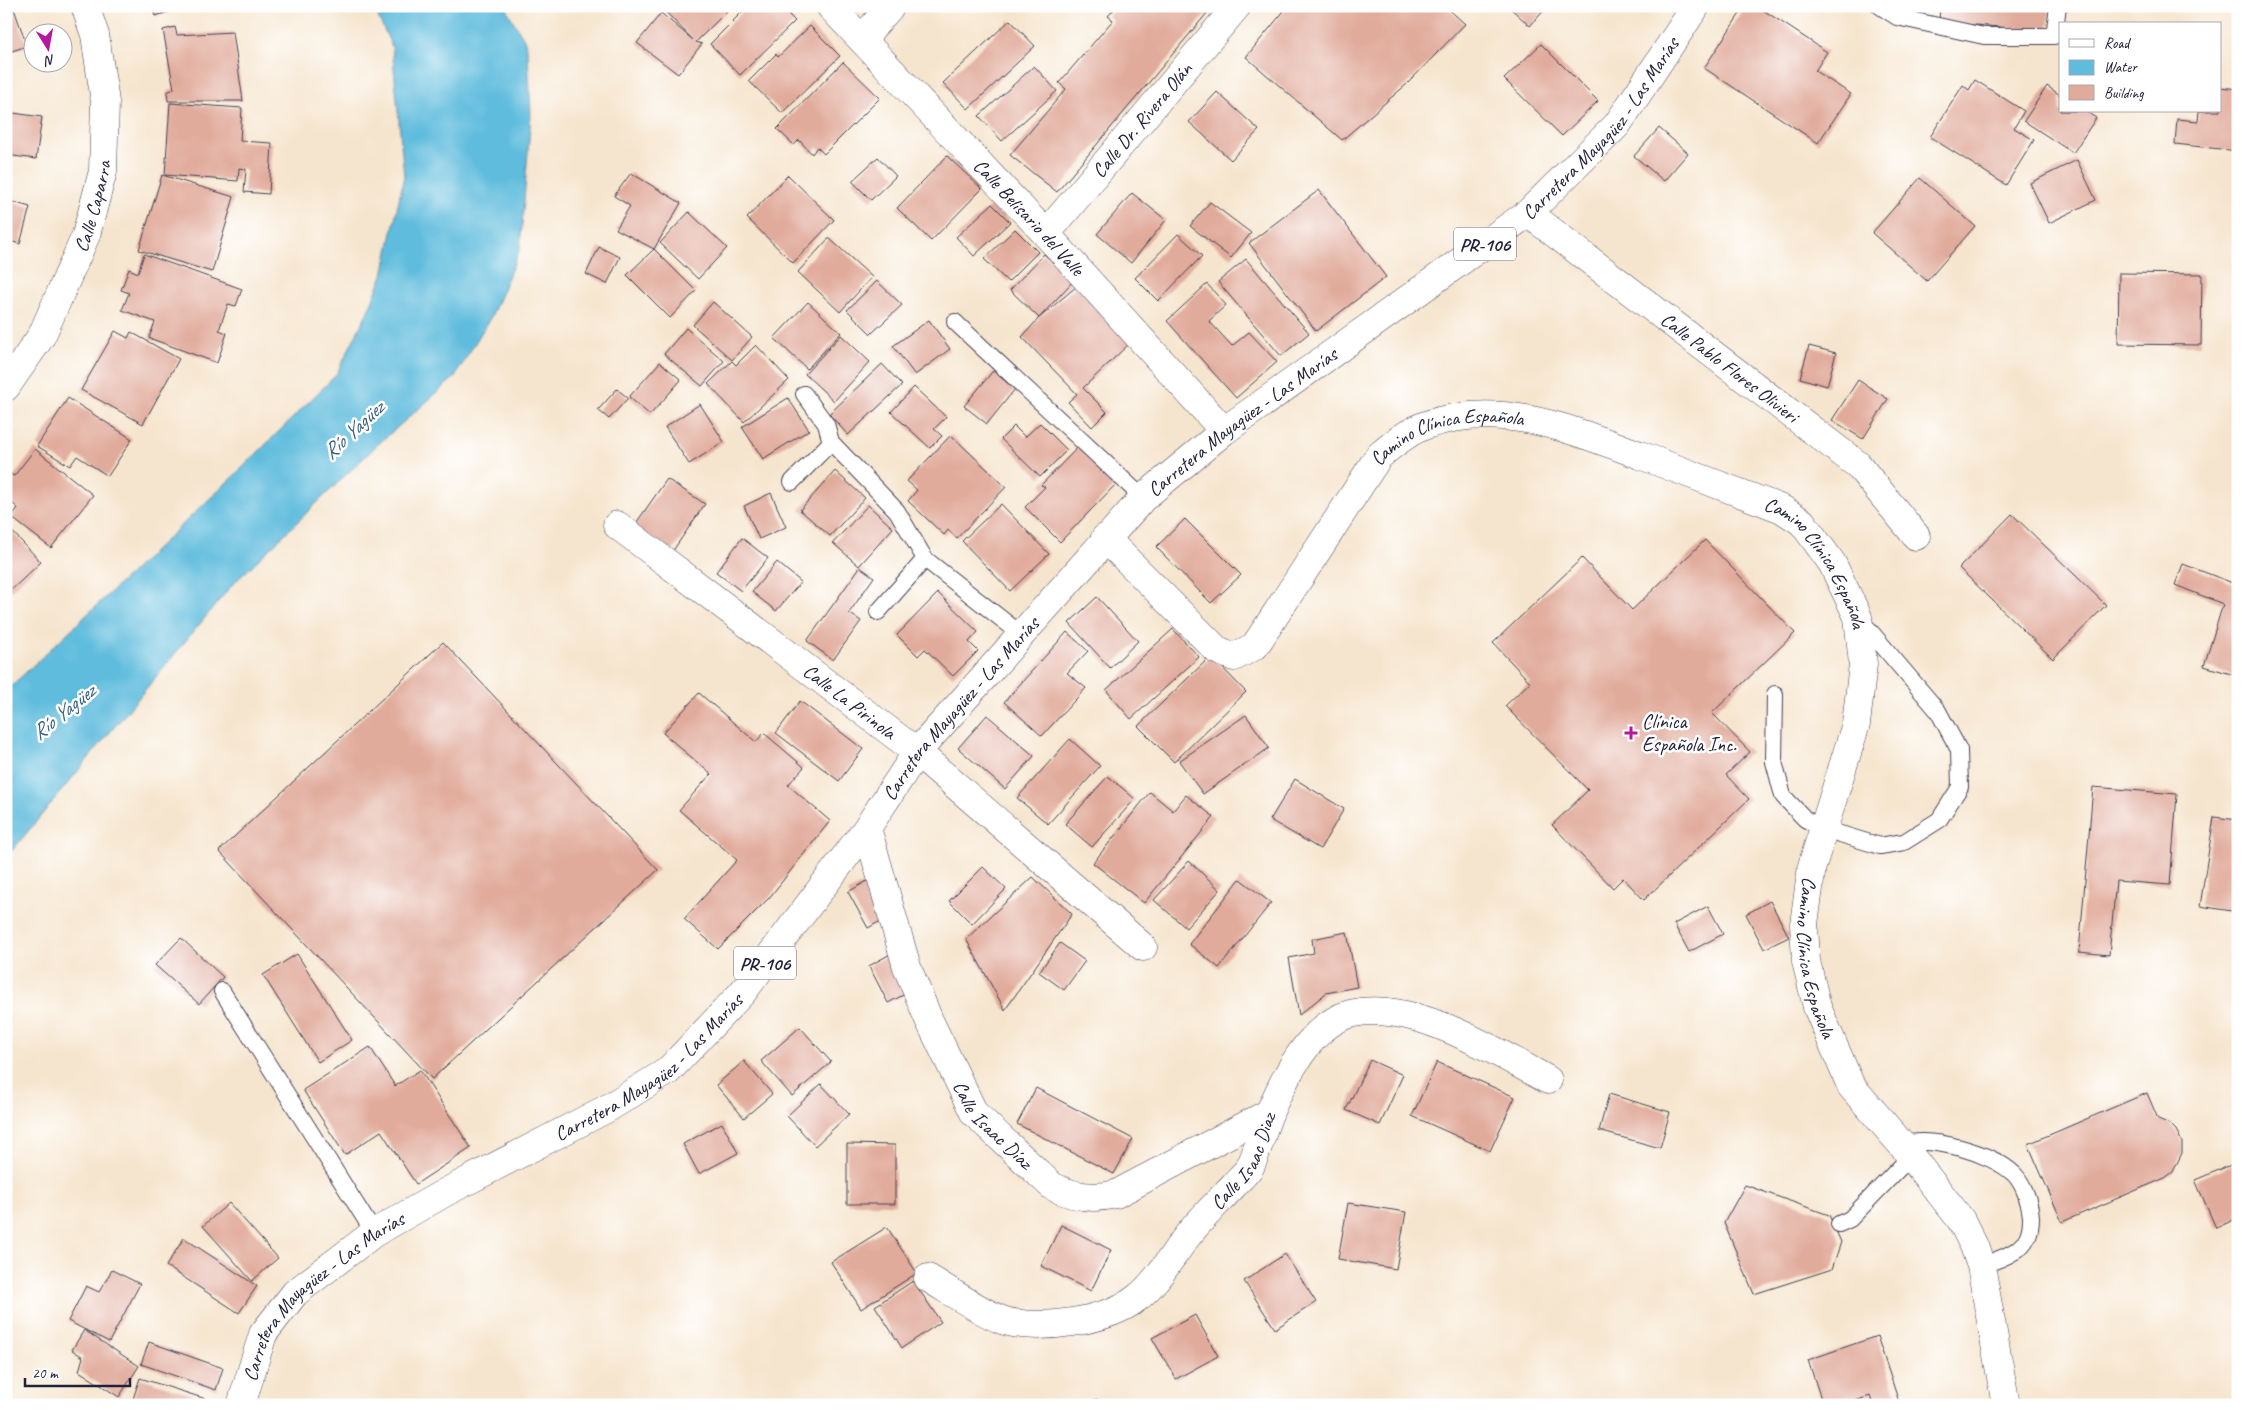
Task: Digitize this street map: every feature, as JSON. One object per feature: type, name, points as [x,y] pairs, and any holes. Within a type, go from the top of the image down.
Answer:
[{"type":"street","name":"Calle Caparra","points":[[6,387],[42,335],[86,235],[103,171],[105,102],[95,34],[85,6]]},
{"type":"street","name":"Calle Belisario del Valle","points":[[830,6],[1046,234],[1224,431]]},
{"type":"street","points":[[862,39],[891,6]]},
{"type":"street","name":"Calle Dr. Rivera Olán","points":[[1046,234],[1237,6]]},
{"type":"street","name":"Carretera Mayagüez - Las Marías","points":[[241,1405],[263,1334],[295,1293],[374,1234],[446,1192],[608,1108],[668,1071],[742,993],[867,828],[917,752],[1022,635],[1105,538],[1143,498],[1224,431],[1528,212],[1617,125],[1696,6]]},
{"type":"street","name":"Calle Pablo Flores Olivieri","points":[[1528,212],[1858,465],[1916,536]]},
{"type":"street","name":"Camino Clínica Española","points":[[1105,538],[1217,650],[1234,657],[1255,646],[1379,456],[1401,438],[1425,425],[1451,419],[1520,416],[1563,426],[1782,509],[1802,522],[1832,563],[1858,617],[1863,664],[1856,724],[1812,866],[1804,924],[1806,961],[1817,1007],[1851,1086],[1961,1220],[1981,1266],[2006,1405]]},
{"type":"street","name":"Calle La Pirinola","points":[[617,524],[917,752],[1143,947]]},
{"type":"street","name":"Calle Isaac Díaz","points":[[867,828],[907,967],[929,1020],[974,1113],[1052,1186],[1065,1192],[1090,1198],[1100,1198],[1116,1194],[1269,1113]]},
{"type":"street","name":"Calle Isaac Diaz","points":[[928,1278],[1002,1320],[1018,1323],[1069,1322],[1113,1313],[1137,1298],[1147,1289],[1192,1230],[1249,1168],[1269,1113],[1305,1046],[1337,1019],[1368,1011],[1393,1012],[1446,1027],[1496,1051],[1548,1080]]},
{"type":"lane","points":[[1880,6],[1897,17],[1984,36],[2054,36],[2058,6]]},
{"type":"lane","points":[[955,322],[1143,498]]},
{"type":"lane","points":[[804,394],[826,424],[830,442],[897,512],[924,559],[1022,635]]},
{"type":"lane","points":[[792,482],[830,442]]},
{"type":"lane","points":[[878,612],[924,559]]},
{"type":"lane","points":[[1775,694],[1774,762],[1783,796],[1805,819],[1824,829],[1880,846],[1904,842],[1940,820],[1960,787],[1959,750],[1938,711],[1858,617]]},
{"type":"lane","points":[[222,991],[374,1234]]},
{"type":"lane","points":[[1839,1224],[1850,1219],[1913,1141],[1941,1144],[1986,1158],[2004,1166],[2016,1176],[2026,1195],[2031,1214],[2030,1232],[2020,1248],[1981,1266]]},
{"type":"water","name":"Río Yagüez","points":[[373,6],[507,6],[508,12],[524,39],[528,53],[531,115],[520,249],[492,315],[454,378],[376,446],[232,585],[6,858],[6,691],[238,472],[336,375],[368,311],[383,275],[404,176],[392,47]]},
{"type":"building","points":[[6,6],[13,6],[22,32],[22,48],[6,53]]},
{"type":"building","points":[[152,6],[185,6],[185,7],[155,16]]},
{"type":"building","points":[[660,6],[732,6],[696,42],[702,44],[678,74],[637,43],[661,13],[693,40]]},
{"type":"building","points":[[748,6],[780,6],[795,21],[740,75],[710,44]]},
{"type":"building","points":[[1117,6],[1213,6],[1057,192],[1010,155],[1066,89],[1059,83],[1113,20],[1108,16]]},
{"type":"building","points":[[1288,6],[1445,6],[1465,24],[1407,84],[1342,140],[1246,57]]},
{"type":"building","points":[[1508,6],[1548,6],[1530,26]]},
{"type":"building","points":[[1745,6],[1757,6],[1827,52],[1815,71],[1851,94],[1818,143],[1704,68]]},
{"type":"building","points":[[1940,6],[2050,6],[2048,31],[1939,22]]},
{"type":"building","points":[[1010,20],[1035,46],[968,109],[943,83]]},
{"type":"building","points":[[810,26],[840,56],[782,113],[749,81],[776,54],[778,57]]},
{"type":"building","points":[[175,27],[177,35],[233,32],[243,101],[168,101],[167,92],[174,89],[163,30]]},
{"type":"building","points":[[1541,44],[1598,101],[1562,136],[1504,79]]},
{"type":"building","points":[[843,62],[880,98],[824,154],[817,147],[812,154],[799,140],[794,145],[777,129]]},
{"type":"building","points":[[1034,66],[1057,91],[1002,141],[979,116]]},
{"type":"building","points":[[1975,80],[2024,111],[2014,128],[2034,140],[2006,185],[1930,137],[1963,85],[1969,90]]},
{"type":"building","points":[[2047,86],[2059,94],[2059,112],[2087,112],[2096,118],[2073,153],[2024,121]]},
{"type":"building","points":[[2222,87],[2238,89],[2238,151],[2175,144],[2177,119],[2198,121],[2199,112],[2222,112]]},
{"type":"building","points":[[1217,92],[1259,130],[1231,160],[1189,122]]},
{"type":"building","points":[[170,103],[242,108],[240,141],[272,143],[269,194],[244,192],[246,169],[239,168],[238,181],[165,175]]},
{"type":"building","points":[[6,112],[42,117],[36,159],[6,155]]},
{"type":"building","points":[[1659,128],[1688,153],[1664,181],[1634,156]]},
{"type":"building","points":[[947,156],[982,189],[931,241],[897,208]]},
{"type":"building","points":[[878,157],[896,176],[871,200],[852,181]]},
{"type":"building","points":[[2077,160],[2096,200],[2049,223],[2030,183]]},
{"type":"building","points":[[631,173],[681,203],[654,249],[616,229],[630,206],[614,196]]},
{"type":"building","points":[[162,175],[234,197],[212,272],[139,250]]},
{"type":"building","points":[[788,175],[834,220],[793,263],[747,218]]},
{"type":"building","points":[[1920,178],[1975,226],[1927,281],[1872,233]]},
{"type":"building","points":[[1319,190],[1386,277],[1316,331],[1249,243]]},
{"type":"building","points":[[1132,193],[1166,220],[1131,263],[1097,234]]},
{"type":"building","points":[[6,200],[30,207],[20,244],[6,240]]},
{"type":"building","points":[[1210,202],[1251,233],[1231,258],[1190,226]]},
{"type":"building","points":[[992,204],[1010,222],[974,256],[956,237]]},
{"type":"building","points":[[689,212],[727,248],[698,279],[660,243]]},
{"type":"building","points":[[1015,229],[1038,252],[1008,282],[984,259]]},
{"type":"building","points":[[1178,234],[1202,256],[1158,301],[1135,278]]},
{"type":"building","points":[[829,238],[872,277],[840,312],[798,272]]},
{"type":"building","points":[[599,247],[620,257],[607,284],[586,274]]},
{"type":"building","points":[[654,249],[696,291],[670,318],[627,275]]},
{"type":"building","points":[[144,254],[242,289],[236,306],[228,304],[219,330],[227,333],[217,363],[149,338],[155,322],[122,310],[129,293],[121,290],[129,269],[138,273]]},
{"type":"building","points":[[1044,254],[1073,281],[1039,318],[1010,290]]},
{"type":"building","points":[[1246,259],[1309,333],[1281,356],[1218,282]]},
{"type":"building","points":[[2119,273],[2202,274],[2201,345],[2118,344]]},
{"type":"building","points":[[877,281],[902,305],[871,334],[847,310]]},
{"type":"building","points":[[1207,284],[1226,305],[1209,321],[1232,346],[1249,332],[1277,362],[1236,398],[1167,321]]},
{"type":"building","points":[[1077,286],[1131,342],[1083,388],[1107,412],[1092,427],[1068,402],[1077,394],[1022,337],[1039,318]]},
{"type":"building","points":[[713,302],[752,337],[732,360],[693,325]]},
{"type":"building","points":[[808,302],[841,333],[807,369],[774,338]]},
{"type":"building","points":[[929,320],[950,349],[915,375],[893,346]]},
{"type":"building","points":[[686,328],[724,361],[702,386],[664,354]]},
{"type":"building","points":[[115,331],[128,338],[131,332],[179,359],[143,424],[81,390]]},
{"type":"building","points":[[841,335],[870,362],[834,401],[805,374]]},
{"type":"building","points":[[756,345],[789,380],[744,422],[708,384],[732,361],[736,365]]},
{"type":"building","points":[[1809,346],[1836,353],[1827,386],[1800,378]]},
{"type":"building","points":[[660,362],[681,380],[650,415],[629,397]]},
{"type":"building","points":[[882,364],[902,385],[848,435],[829,414]]},
{"type":"building","points":[[993,371],[1015,389],[987,424],[964,406]]},
{"type":"building","points":[[1858,380],[1888,399],[1863,439],[1832,420]]},
{"type":"building","points":[[914,387],[946,417],[934,429],[942,436],[930,448],[891,412]]},
{"type":"building","points":[[617,389],[628,398],[609,419],[598,410]]},
{"type":"building","points":[[68,398],[132,439],[108,476],[77,456],[70,466],[37,446]]},
{"type":"building","points":[[788,398],[809,430],[763,459],[742,427]]},
{"type":"building","points":[[700,404],[724,442],[689,464],[665,427]]},
{"type":"building","points":[[1040,423],[1067,450],[1040,477],[1001,439],[1014,426],[1025,437]]},
{"type":"building","points":[[951,435],[1006,487],[957,538],[948,530],[944,535],[908,501],[917,490],[907,481]]},
{"type":"building","points":[[1080,445],[1118,482],[1060,542],[1025,507],[1045,487],[1041,485]]},
{"type":"building","points":[[35,449],[93,495],[51,548],[11,517],[18,508],[6,498],[6,472],[14,476]]},
{"type":"building","points":[[835,471],[865,498],[830,536],[800,510]]},
{"type":"building","points":[[667,479],[705,504],[672,552],[634,526]]},
{"type":"building","points":[[771,493],[786,527],[759,539],[744,506]]},
{"type":"building","points":[[1001,504],[1049,554],[1010,591],[962,541]]},
{"type":"building","points":[[868,505],[893,528],[859,566],[833,543]]},
{"type":"building","points":[[2012,514],[2106,605],[2053,659],[1959,568]]},
{"type":"building","points":[[1185,519],[1241,575],[1211,603],[1156,547]]},
{"type":"building","points":[[6,525],[41,562],[6,595]]},
{"type":"building","points":[[742,538],[768,558],[741,591],[716,572]]},
{"type":"building","name":"Clínica Española Inc.","points":[[1705,540],[1795,633],[1712,713],[1750,752],[1726,775],[1749,799],[1644,900],[1623,878],[1613,888],[1552,825],[1588,790],[1505,706],[1530,682],[1493,643],[1582,558],[1632,610]]},
{"type":"building","points":[[777,562],[801,582],[776,611],[752,592]]},
{"type":"building","points":[[2183,564],[2238,585],[2238,676],[2204,666],[2223,604],[2175,585]]},
{"type":"building","points":[[860,567],[874,577],[849,613],[861,621],[833,660],[807,641]]},
{"type":"building","points":[[938,593],[978,632],[969,642],[978,651],[953,676],[925,649],[918,656],[897,635]]},
{"type":"building","points":[[1097,597],[1138,641],[1110,668],[1069,623]]},
{"type":"building","points":[[1173,629],[1199,657],[1131,719],[1106,690]]},
{"type":"building","points":[[1067,632],[1088,651],[1067,673],[1086,688],[1042,736],[1004,702]]},
{"type":"building","points":[[443,642],[658,870],[432,1079],[219,851]]},
{"type":"building","points":[[1211,656],[1246,692],[1174,762],[1138,726]]},
{"type":"building","points":[[699,693],[756,742],[764,733],[804,767],[788,785],[830,821],[769,898],[718,949],[684,919],[737,860],[679,810],[711,774],[663,733]]},
{"type":"building","points":[[800,701],[863,749],[839,781],[776,733]]},
{"type":"building","points":[[987,715],[1034,756],[1005,789],[958,748]]},
{"type":"building","points":[[1246,715],[1269,748],[1203,794],[1179,761]]},
{"type":"building","points":[[1070,739],[1100,766],[1048,824],[1017,798]]},
{"type":"building","points":[[1108,776],[1135,799],[1092,847],[1065,824]]},
{"type":"building","points":[[1295,779],[1344,809],[1320,849],[1270,820]]},
{"type":"building","points":[[2093,787],[2177,794],[2170,885],[2116,881],[2109,955],[2079,952]]},
{"type":"building","points":[[1150,792],[1173,811],[1186,795],[1214,817],[1144,903],[1093,863]]},
{"type":"building","points":[[2214,817],[2238,820],[2238,912],[2200,906]]},
{"type":"building","points":[[1189,861],[1220,890],[1186,928],[1154,900]]},
{"type":"building","points":[[983,867],[1006,889],[972,924],[949,901]]},
{"type":"building","points":[[1033,877],[1072,914],[1005,1010],[966,939]]},
{"type":"building","points":[[1240,879],[1271,903],[1219,968],[1189,944]]},
{"type":"building","points":[[869,880],[890,916],[868,928],[848,892]]},
{"type":"building","points":[[1770,901],[1789,937],[1764,949],[1746,914]]},
{"type":"building","points":[[1708,906],[1723,934],[1689,952],[1674,924]]},
{"type":"building","points":[[1347,932],[1357,987],[1326,993],[1299,1015],[1289,958],[1314,953],[1312,939]]},
{"type":"building","points":[[181,938],[223,977],[199,1004],[155,965]]},
{"type":"building","points":[[1060,943],[1085,961],[1064,990],[1039,972]]},
{"type":"building","points":[[892,953],[911,991],[888,1003],[869,966]]},
{"type":"building","points":[[297,954],[352,1040],[318,1062],[263,975]]},
{"type":"building","points":[[800,1027],[831,1062],[792,1096],[761,1061]]},
{"type":"building","points":[[370,1047],[395,1086],[420,1070],[471,1148],[416,1184],[381,1131],[345,1155],[303,1090]]},
{"type":"building","points":[[1370,1060],[1403,1075],[1380,1125],[1346,1110]]},
{"type":"building","points":[[744,1061],[772,1094],[744,1118],[716,1085]]},
{"type":"building","points":[[1437,1062],[1515,1097],[1490,1151],[1412,1116]]},
{"type":"building","points":[[821,1084],[849,1114],[815,1146],[787,1116]]},
{"type":"building","points":[[1036,1088],[1133,1139],[1114,1174],[1017,1124]]},
{"type":"building","points":[[2147,1093],[2158,1119],[2170,1124],[2176,1130],[2182,1142],[2182,1153],[2173,1172],[2165,1178],[2062,1222],[2028,1144]]},
{"type":"building","points":[[1609,1094],[1670,1112],[1660,1148],[1599,1131]]},
{"type":"building","points":[[722,1123],[738,1153],[699,1174],[683,1144]]},
{"type":"building","points":[[847,1144],[895,1145],[895,1204],[847,1204]]},
{"type":"building","points":[[2238,1162],[2238,1218],[2216,1228],[2195,1180]]},
{"type":"building","points":[[1745,1185],[1829,1215],[1841,1242],[1832,1269],[1754,1294],[1724,1223]]},
{"type":"building","points":[[229,1203],[278,1258],[252,1281],[203,1226]]},
{"type":"building","points":[[1348,1203],[1406,1212],[1396,1269],[1338,1259]]},
{"type":"building","points":[[1061,1225],[1111,1250],[1091,1291],[1041,1266]]},
{"type":"building","points":[[887,1227],[917,1273],[861,1309],[831,1262]]},
{"type":"building","points":[[184,1238],[257,1286],[239,1313],[166,1266]]},
{"type":"building","points":[[1285,1254],[1316,1302],[1275,1329],[1244,1281]]},
{"type":"building","points":[[112,1270],[140,1284],[109,1342],[68,1321],[86,1286],[99,1292]]},
{"type":"building","points":[[913,1281],[941,1322],[902,1348],[875,1306]]},
{"type":"building","points":[[1195,1315],[1218,1356],[1176,1379],[1152,1338]]},
{"type":"building","points":[[84,1330],[139,1366],[119,1397],[79,1371],[83,1357],[72,1350]]},
{"type":"building","points":[[1877,1336],[1899,1402],[1891,1405],[1873,1405],[1870,1396],[1843,1405],[1823,1405],[1808,1360]]},
{"type":"building","points":[[149,1342],[223,1368],[216,1390],[141,1364]]},
{"type":"building","points":[[140,1378],[209,1400],[208,1405],[131,1405]]},
{"type":"building","points":[[1097,1399],[1099,1405],[1081,1405],[1081,1404]]},
{"type":"place","name":"Clínica Española Inc.","points":[[1631,733]]}]
